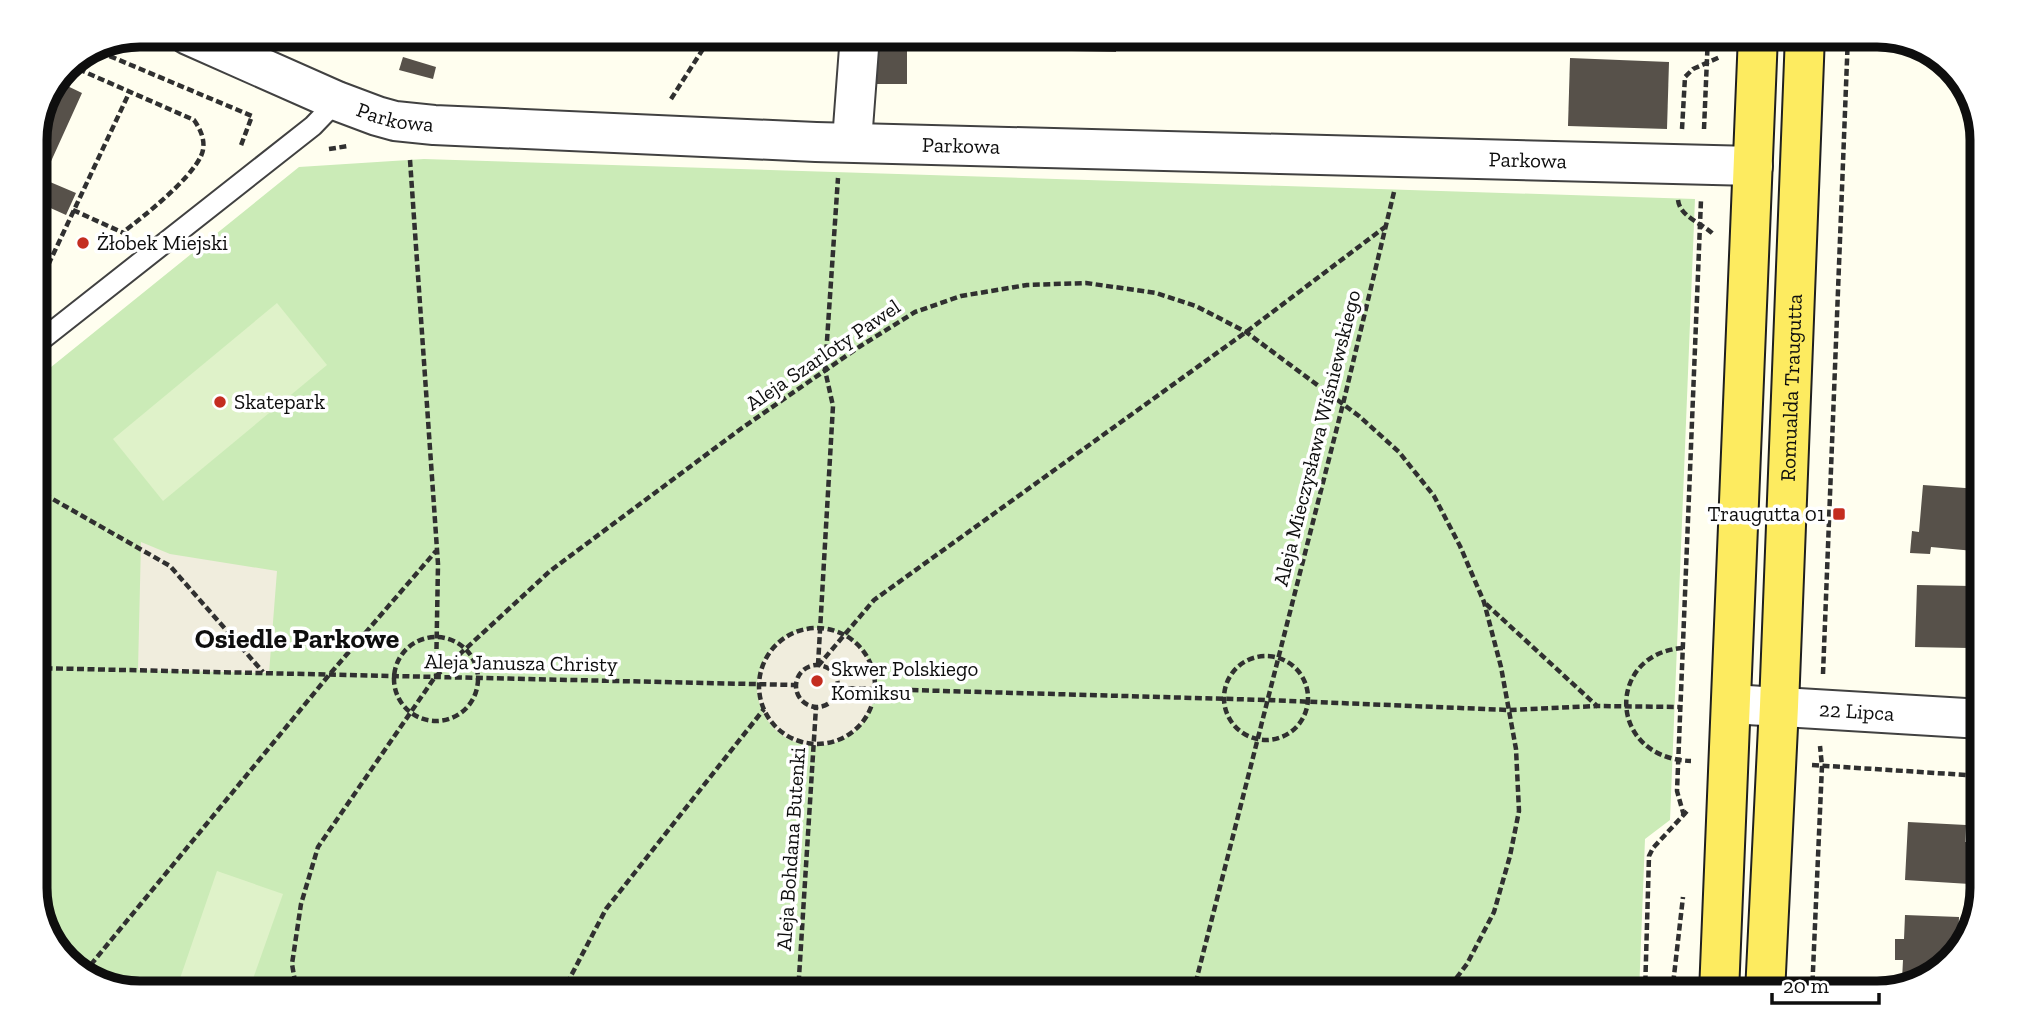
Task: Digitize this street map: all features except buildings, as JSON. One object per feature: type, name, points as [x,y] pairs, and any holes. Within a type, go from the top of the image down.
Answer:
[{"type":"main road","points":[[1719,981],[1758,47]]},
{"type":"main road","name":"Romualda Traugutta","points":[[1766,981],[1805,47]]},
{"type":"street","name":"Parkowa","points":[[215,47],[377,117],[412,123],[816,142],[845,154],[1753,166]]},
{"type":"street","points":[[845,154],[858,47]]},
{"type":"street","name":"22 Lipca","points":[[1731,704],[1970,718]]},
{"type":"lane","points":[[47,336],[313,127],[337,101]]},
{"type":"path","points":[[665,109],[704,47]]},
{"type":"path","points":[[1708,47],[1679,208],[1717,238]]},
{"type":"path","points":[[1813,981],[1847,47]]},
{"type":"path","points":[[1687,822],[1676,791],[1700,223],[1687,166],[1685,77],[1693,69],[1719,57],[1724,51]]},
{"type":"path","points":[[105,54],[252,116],[237,153]]},
{"type":"path","points":[[80,69],[194,120],[201,129],[202,155],[163,199],[122,233]]},
{"type":"path","points":[[47,267],[130,90]]},
{"type":"path","points":[[412,123],[410,155],[437,550],[436,677]]},
{"type":"path","points":[[328,149],[353,145]]},
{"type":"path","points":[[818,666],[833,406],[825,370],[845,154]]},
{"type":"path","name":"Aleja Mieczysława Wiśniewskiego","points":[[1197,981],[1396,184]]},
{"type":"path","points":[[73,210],[131,237]]},
{"type":"path","points":[[818,666],[874,600],[1246,332],[1385,227]]},
{"type":"path","name":"Aleja Szarloty Pawel","points":[[295,981],[292,964],[300,904],[318,847],[436,677],[550,571],[742,428],[915,312],[961,296],[1027,285],[1086,283],[1156,293],[1196,306],[1246,332],[1343,404],[1399,452],[1434,496],[1460,546],[1484,602],[1501,667],[1516,749],[1519,811],[1494,912],[1467,964],[1454,981]]},
{"type":"path","points":[[47,496],[170,566],[264,673]]},
{"type":"path","points":[[90,966],[329,675],[437,550]]},
{"type":"path","points":[[1484,602],[1597,706]]},
{"type":"path","points":[[809,628],[829,629],[844,635],[862,650],[872,667],[875,689],[872,706],[863,722],[850,734],[833,743],[796,741],[780,732],[768,718],[760,702],[759,684],[763,664],[774,647],[790,634],[809,628]]},
{"type":"path","points":[[436,637],[450,639],[466,649],[477,669],[478,678],[475,697],[467,708],[456,717],[429,722],[411,713],[397,697],[394,676],[400,656],[410,646],[422,639],[436,637]]},
{"type":"path","points":[[1268,655],[1278,658],[1293,665],[1308,687],[1306,715],[1298,727],[1286,736],[1272,741],[1256,740],[1243,735],[1232,725],[1225,712],[1226,684],[1242,663],[1268,655]]},
{"type":"path","points":[[812,666],[818,666],[835,675],[838,688],[832,701],[816,707],[801,699],[796,685],[801,673],[812,666]]},
{"type":"path","name":"Aleja Janusza Christy","points":[[47,668],[796,685]]},
{"type":"path","points":[[838,688],[1309,701],[1509,710],[1597,706],[1680,707]]},
{"type":"path","name":"Aleja Bohdana Butenki","points":[[799,981],[816,707]]},
{"type":"path","points":[[568,981],[606,909],[764,709]]},
{"type":"path","points":[[1645,981],[1649,856],[1653,848],[1692,806]]},
{"type":"path","points":[[1673,981],[1684,886]]},
{"type":"green space","points":[[424,159],[1695,199],[1670,820],[1645,839],[1639,981],[141,981],[111,976],[89,965],[70,949],[57,929],[47,894],[47,370],[299,167]]},
{"type":"green space","name":"Skatepark","points":[[277,303],[327,365],[163,501],[113,439]]},
{"type":"green space","points":[[217,871],[283,894],[252,981],[179,981]]},
{"type":"shaded area","points":[[141,542],[170,554],[277,571],[269,673],[138,670]]},
{"type":"shaded area","name":"Skwer Polskiego Komiksu","points":[[816,628],[839,632],[858,645],[871,664],[875,687],[871,710],[858,729],[839,742],[816,746],[793,742],[774,729],[761,710],[757,687],[761,664],[774,645],[793,632]]},
{"type":"place","name":"Żłobek Miejski","points":[[83,243]]},
{"type":"place","name":"Skatepark","points":[[220,402]]},
{"type":"place","name":"Traugutta 01","points":[[1839,514]]},
{"type":"place","name":"Skwer Polskiego Komiksu","points":[[817,681]]},
{"type":"district","name":"Osiedle Parkowe","points":[[297,638]]}]
